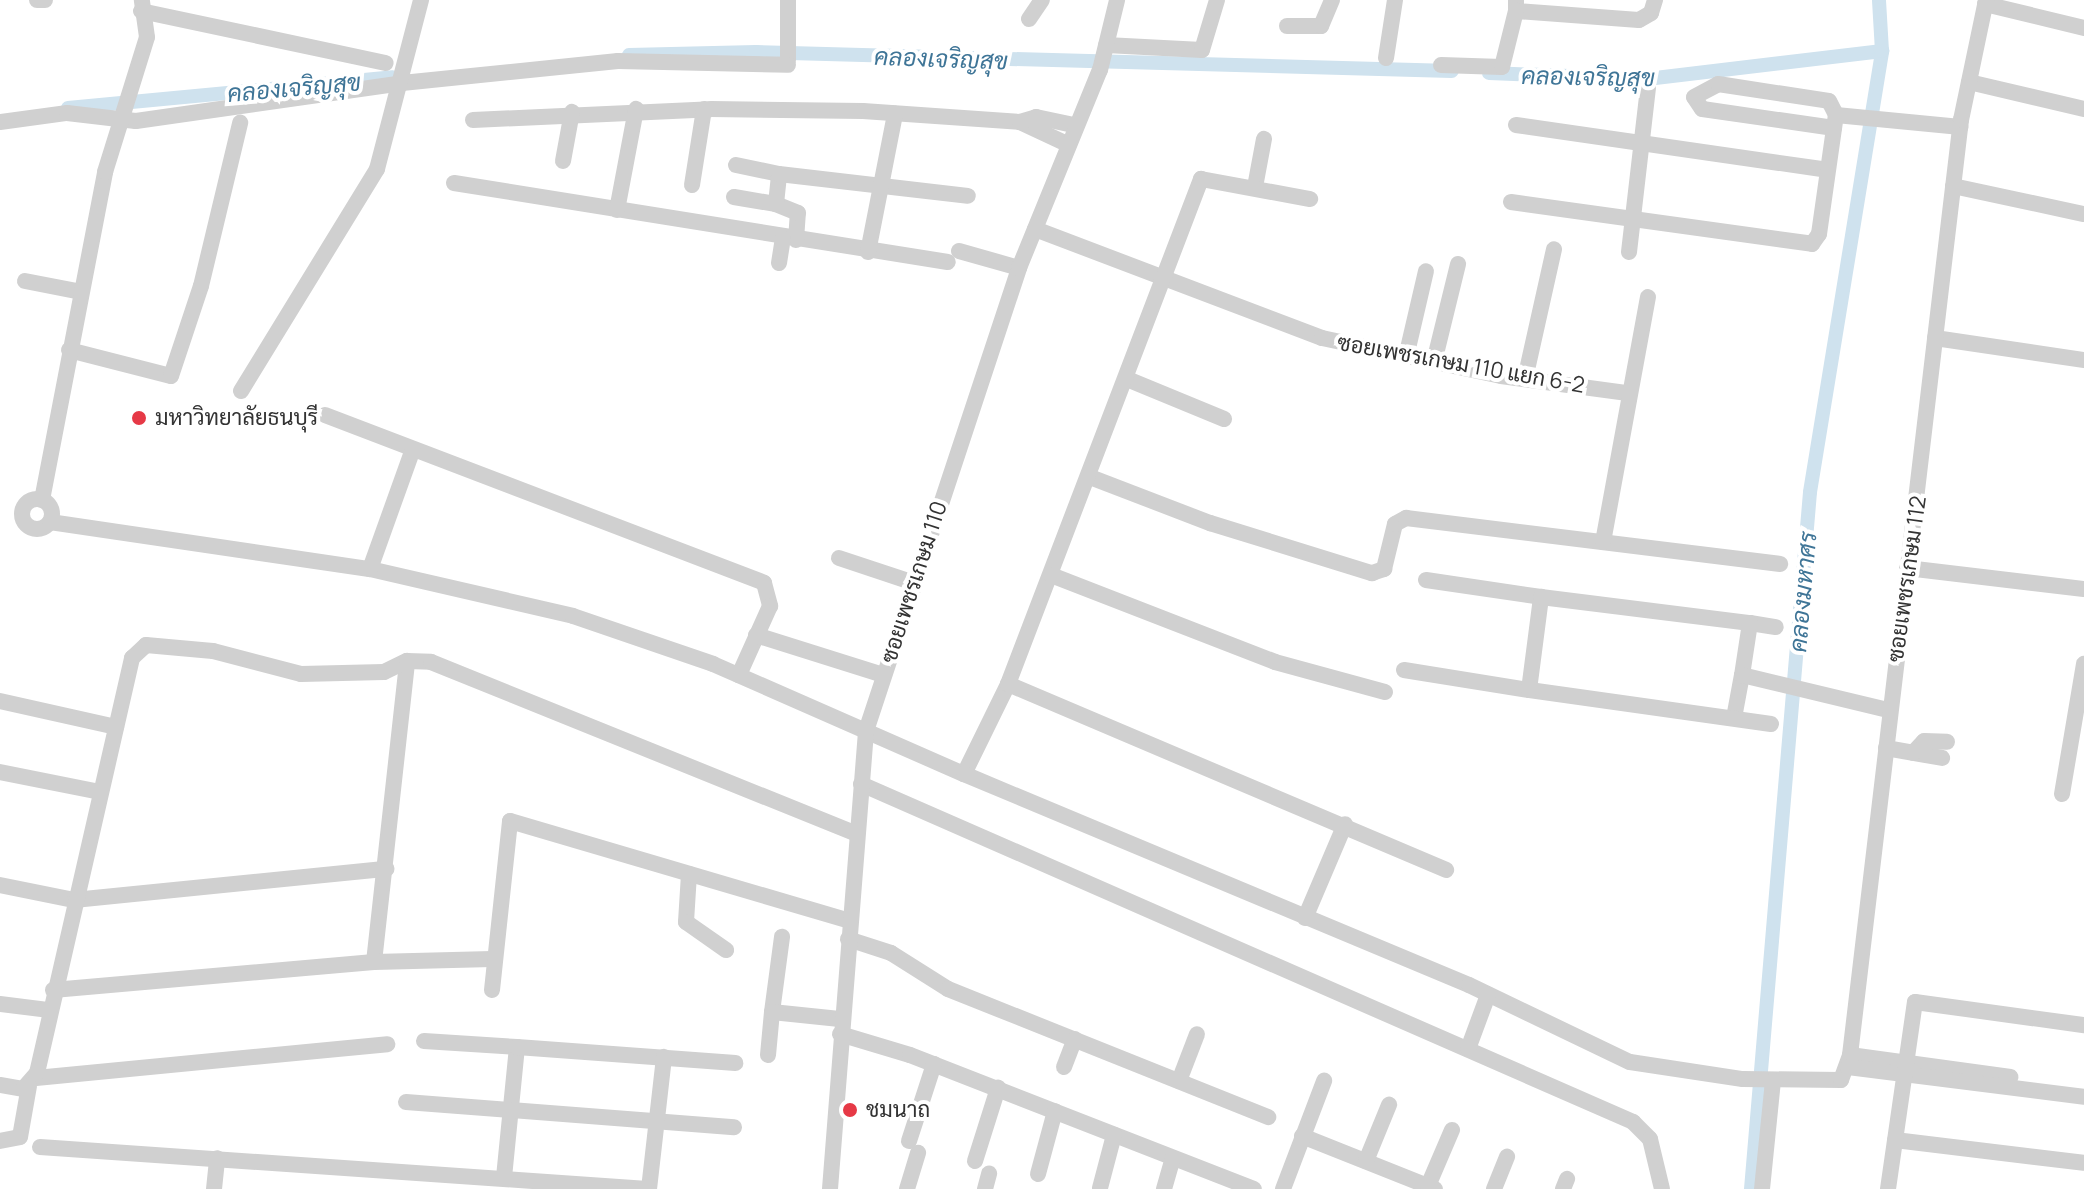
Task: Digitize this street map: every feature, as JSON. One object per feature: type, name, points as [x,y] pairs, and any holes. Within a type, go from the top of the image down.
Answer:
[{"type":"street","points":[[37,0],[45,0]]},
{"type":"street","points":[[241,391],[353,218],[377,169],[409,59],[421,0]]},
{"type":"street","points":[[0,122],[67,113],[118,119],[402,80],[618,61],[788,56],[788,0]]},
{"type":"street","points":[[1029,19],[1042,0]]},
{"type":"street","name":"ซอยเพชรเกษม 110","points":[[830,1189],[840,1026],[866,731],[1019,268],[1067,144],[1100,70],[1117,0]]},
{"type":"street","points":[[1105,49],[1202,50],[1217,0]]},
{"type":"street","points":[[1287,26],[1321,26],[1332,0]]},
{"type":"street","points":[[1386,58],[1395,0]]},
{"type":"street","points":[[1441,65],[1502,67],[1516,6],[1639,20],[1651,13],[1655,0]]},
{"type":"street","points":[[1986,2],[2084,28]]},
{"type":"street","name":"ซอยเพชรเกษม 112","points":[[1849,1061],[1888,710],[1960,127],[1986,2]]},
{"type":"street","points":[[42,500],[69,350],[118,119],[147,37],[141,5],[386,63]]},
{"type":"street","points":[[1969,82],[2084,109]]},
{"type":"street","points":[[1511,202],[1812,244],[1819,234],[1827,170],[1838,120],[1829,101],[1718,84],[1694,97],[1702,109],[1838,120],[1901,121],[1960,127]]},
{"type":"street","points":[[1629,252],[1648,88]]},
{"type":"street","points":[[617,210],[636,109]]},
{"type":"street","points":[[473,120],[572,112],[704,109],[895,114],[1020,122],[1036,117],[1075,125]]},
{"type":"street","points":[[692,185],[704,109]]},
{"type":"street","points":[[563,161],[572,112]]},
{"type":"street","points":[[868,252],[895,114]]},
{"type":"street","points":[[1020,122],[1067,144]]},
{"type":"street","points":[[69,350],[171,376],[206,271],[240,123]]},
{"type":"street","points":[[1516,125],[1827,170]]},
{"type":"street","points":[[1255,187],[1264,139]]},
{"type":"street","points":[[736,165],[779,174],[968,196]]},
{"type":"street","points":[[776,204],[779,174]]},
{"type":"street","points":[[964,774],[1008,684],[1090,477],[1201,179],[1310,199]]},
{"type":"street","points":[[454,183],[868,252],[954,257],[1019,268]]},
{"type":"street","points":[[1953,186],[2084,214]]},
{"type":"street","points":[[734,197],[776,204],[798,213],[779,263]]},
{"type":"street","name":"ซอยเพชรเกษม 110 แยก 6-2","points":[[1035,229],[1273,323],[1406,357],[1525,379],[1626,393]]},
{"type":"street","points":[[1525,379],[1554,249]]},
{"type":"street","points":[[1434,362],[1458,264]]},
{"type":"street","points":[[1406,357],[1426,271]]},
{"type":"street","points":[[25,281],[81,292]]},
{"type":"street","points":[[1603,542],[1626,393],[1648,297]]},
{"type":"street","points":[[1935,338],[2084,360]]},
{"type":"street","points":[[1127,379],[1224,419]]},
{"type":"street","points":[[325,415],[764,583],[770,606],[739,675]]},
{"type":"street","points":[[370,569],[413,449]]},
{"type":"street","points":[[1090,477],[1210,523],[1372,573],[1384,569],[1395,524],[1406,518],[1780,564]]},
{"type":"street","points":[[42,500],[51,509],[50,522]]},
{"type":"street","points":[[42,500],[25,504],[23,521],[36,530],[50,522],[370,569],[640,636],[739,675],[964,774],[1488,995],[1644,1067],[1768,1081],[1841,1080],[1849,1061],[2084,1087]]},
{"type":"street","points":[[839,558],[914,583]]},
{"type":"street","points":[[1907,568],[2084,589]]},
{"type":"street","points":[[1051,575],[1275,662],[1385,692]]},
{"type":"street","points":[[1426,580],[1776,627]]},
{"type":"street","points":[[1529,690],[1541,597]]},
{"type":"street","points":[[1734,718],[1750,623]]},
{"type":"street","points":[[756,635],[883,675]]},
{"type":"street","points":[[0,1141],[20,1137],[132,658],[146,645],[213,651],[301,674],[384,672],[407,661],[478,677],[857,834]]},
{"type":"street","points":[[374,962],[407,661]]},
{"type":"street","points":[[2062,794],[2081,699],[2084,664]]},
{"type":"street","points":[[1404,670],[1771,724]]},
{"type":"street","points":[[1742,675],[1888,710]]},
{"type":"street","points":[[1008,684],[1345,824],[1446,870]]},
{"type":"street","points":[[0,701],[116,727]]},
{"type":"street","points":[[1886,748],[1913,753],[1924,741],[1945,750]]},
{"type":"street","points":[[0,772],[100,792]]},
{"type":"street","points":[[861,784],[1468,1049],[1645,1130],[1662,1189]]},
{"type":"street","points":[[492,990],[492,959],[510,821],[849,921]]},
{"type":"street","points":[[1305,918],[1345,824]]},
{"type":"street","points":[[0,885],[74,900],[386,869]]},
{"type":"street","points":[[689,874],[686,922],[726,950]]},
{"type":"street","points":[[768,1055],[782,937]]},
{"type":"street","points":[[848,939],[891,953],[948,989],[1268,1117]]},
{"type":"street","points":[[53,990],[374,962],[492,959]]},
{"type":"street","points":[[1468,1049],[1488,995]]},
{"type":"street","points":[[1888,1189],[1913,1008],[1922,1000],[2084,1025]]},
{"type":"street","points":[[0,1004],[48,1010]]},
{"type":"street","points":[[772,1012],[840,1026],[1173,1158],[1230,1185],[1254,1189]]},
{"type":"street","points":[[1179,1081],[1197,1034]]},
{"type":"street","points":[[1064,1067],[1075,1039]]},
{"type":"street","points":[[424,1041],[735,1063]]},
{"type":"street","points":[[0,1085],[387,1044]]},
{"type":"street","points":[[504,1178],[517,1047]]},
{"type":"street","points":[[40,1147],[648,1189],[664,1057]]},
{"type":"street","points":[[907,1189],[934,1064]]},
{"type":"street","points":[[1904,1068],[2084,1097]]},
{"type":"street","points":[[1283,1189],[1324,1081]]},
{"type":"street","points":[[1762,1189],[1768,1081]]},
{"type":"street","points":[[975,1161],[998,1088]]},
{"type":"street","points":[[406,1102],[734,1127]]},
{"type":"street","points":[[1366,1161],[1389,1105]]},
{"type":"street","points":[[1038,1174],[1055,1111]]},
{"type":"street","points":[[1302,1136],[1432,1188],[1452,1130]]},
{"type":"street","points":[[1100,1188],[1114,1135]]},
{"type":"street","points":[[1895,1140],[2084,1163]]},
{"type":"street","points":[[1494,1189],[1507,1157]]},
{"type":"street","points":[[214,1189],[217,1158]]},
{"type":"street","points":[[1164,1189],[1173,1158]]},
{"type":"waterway","name":"คลองมหาศร","points":[[1751,1189],[1810,492],[1882,51],[1879,0]]},
{"type":"waterway","name":"คลองเจริญสุข","points":[[1489,73],[1647,79],[1882,51]]},
{"type":"waterway","name":"คลองเจริญสุข","points":[[629,55],[756,52],[1452,71]]},
{"type":"waterway","name":"คลองเจริญสุข","points":[[68,108],[393,77]]},
{"type":"place","name":"มหาวิทยาลัยธนบุรี","points":[[139,418]]},
{"type":"place","name":"ชมนาถ","points":[[850,1110]]}]
